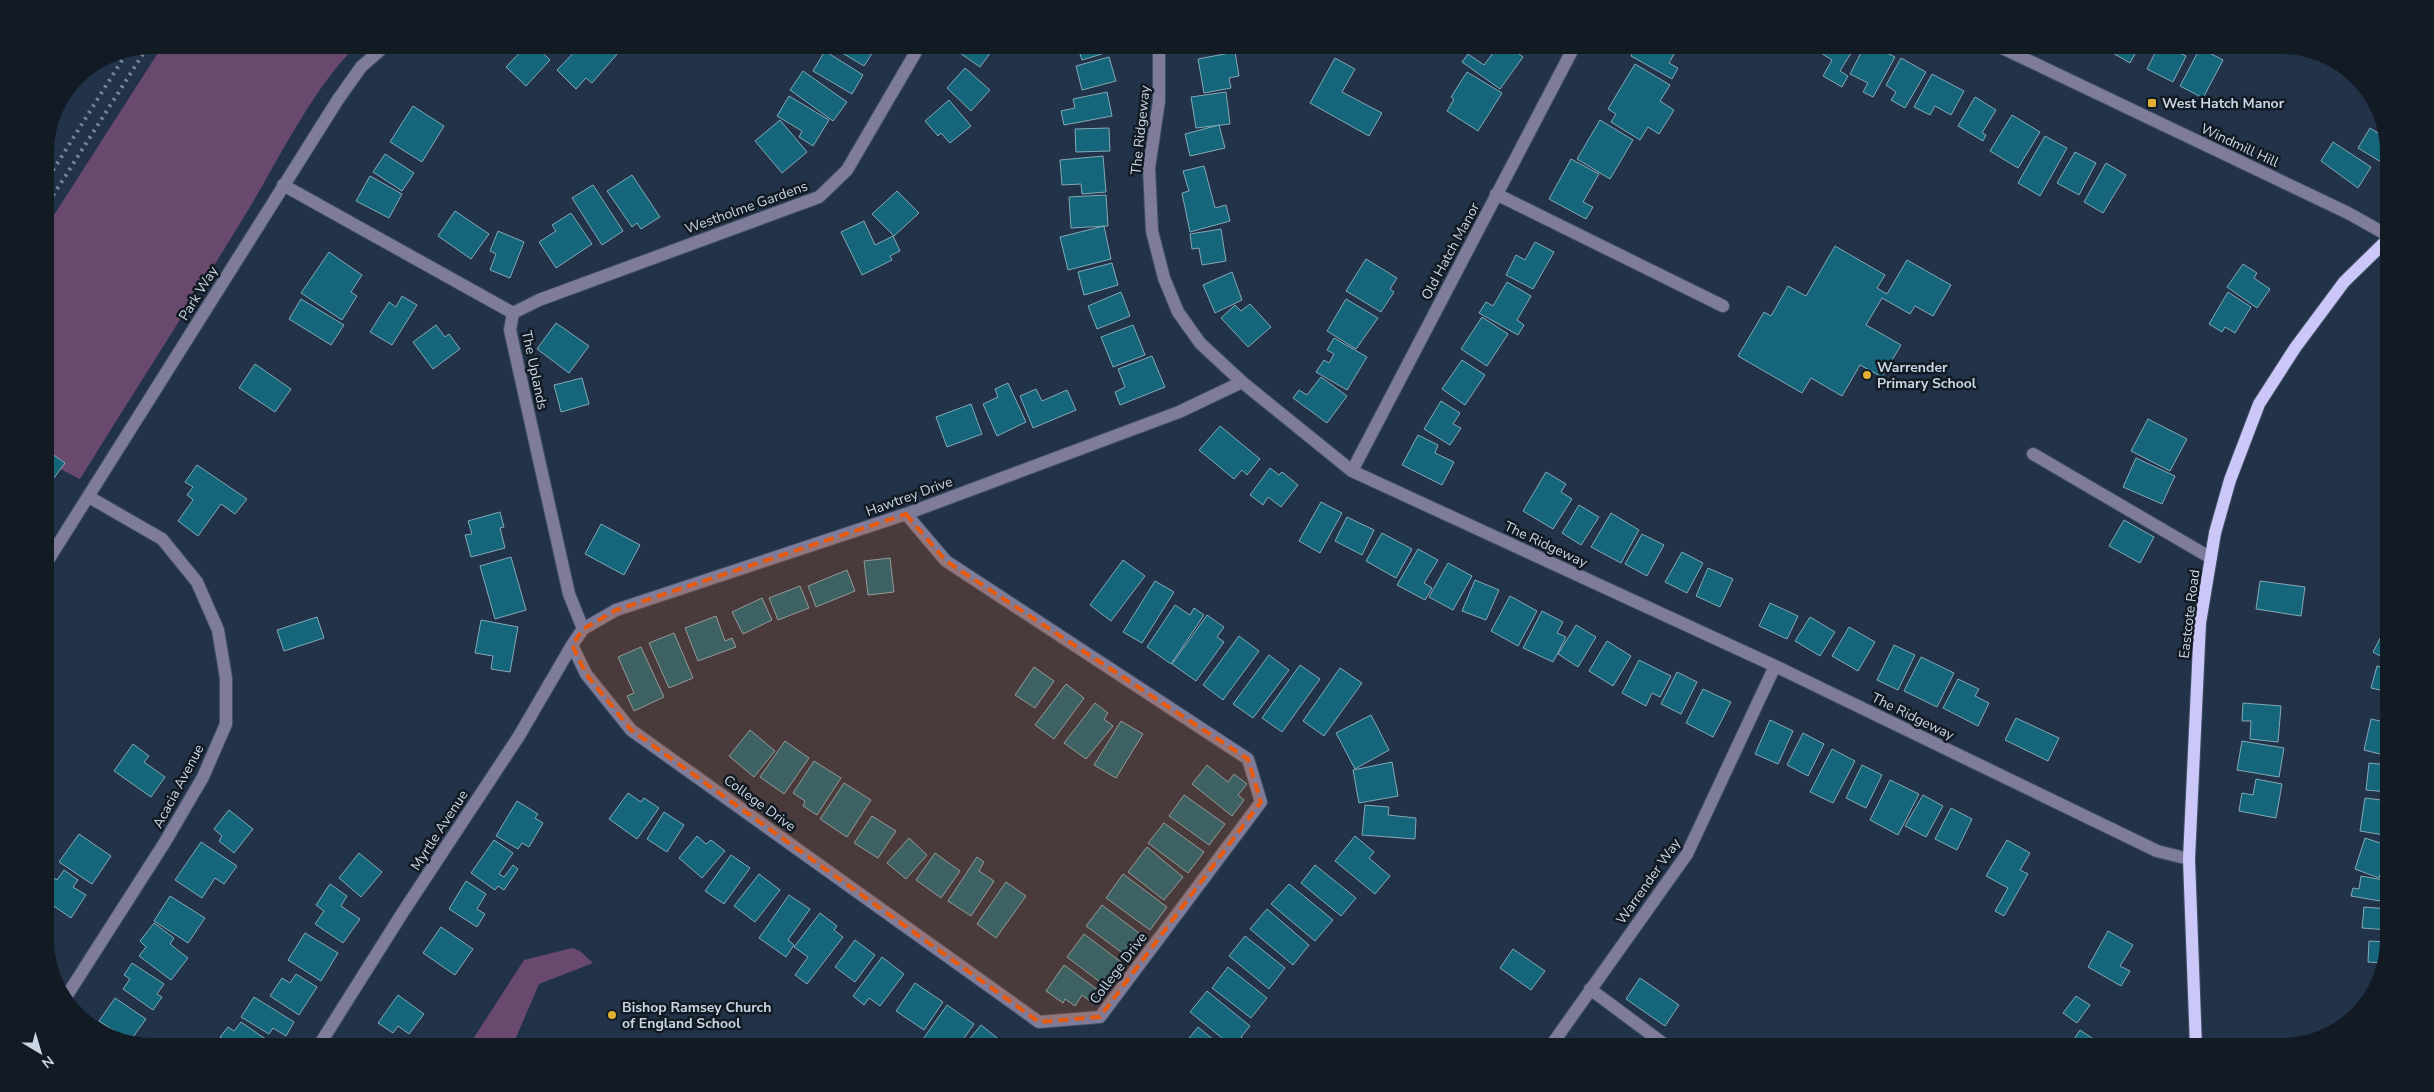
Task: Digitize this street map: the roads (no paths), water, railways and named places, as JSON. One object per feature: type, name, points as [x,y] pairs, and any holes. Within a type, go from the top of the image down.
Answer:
[{"type":"main road","name":"Eastcote Road","points":[[2196,1038],[2189,859],[2200,623],[2215,533],[2230,480],[2259,404],[2295,348],[2344,282],[2380,246]]},
{"type":"street","name":"Park Way","points":[[54,551],[283,185],[361,67],[376,54]]},
{"type":"street","name":"Westholme Gardens","points":[[513,313],[539,300],[819,197],[847,170],[915,54]]},
{"type":"street","name":"The Ridgeway","points":[[1159,54],[1159,101],[1149,168],[1152,231],[1164,278],[1178,312],[1200,344],[1242,382],[1352,471],[1774,666],[2157,851],[2189,859]]},
{"type":"street","name":"Old Hatch Manor","points":[[1352,471],[1570,54]]},
{"type":"street","name":"Windmill Hill","points":[[2015,54],[2348,213],[2380,232]]},
{"type":"street","name":"The Uplands","points":[[283,185],[513,313],[510,330],[569,594],[583,629]]},
{"type":"street","points":[[1496,194],[1723,306]]},
{"type":"street","name":"Hawtrey Drive","points":[[583,629],[616,610],[906,514],[1179,412],[1242,382]]},
{"type":"street","points":[[2033,454],[2211,558]]},
{"type":"street","name":"Acacia Avenue","points":[[69,992],[165,842],[203,777],[226,724],[226,678],[218,630],[197,582],[162,539],[89,497]]},
{"type":"street","name":"College Drive","points":[[572,644],[586,674],[631,730],[1040,1022],[1100,1017],[1261,802],[1248,759],[946,561],[906,514]]},
{"type":"street","name":"Myrtle Avenue","points":[[324,1038],[403,912],[519,736],[572,644],[583,629]]},
{"type":"street","name":"Warrender Way","points":[[1556,1038],[1687,854],[1774,666]]},
{"type":"street","points":[[1590,989],[1656,1038]]},
{"type":"railway","points":[[54,194],[143,55]]},
{"type":"railway","points":[[54,169],[123,58]]},
{"type":"place","name":"West Hatch Manor","points":[[2152,103]]},
{"type":"place","name":"Warrender Primary School","points":[[1867,375]]},
{"type":"place","name":"Bishop Ramsey Church of England School","points":[[612,1015]]}]
